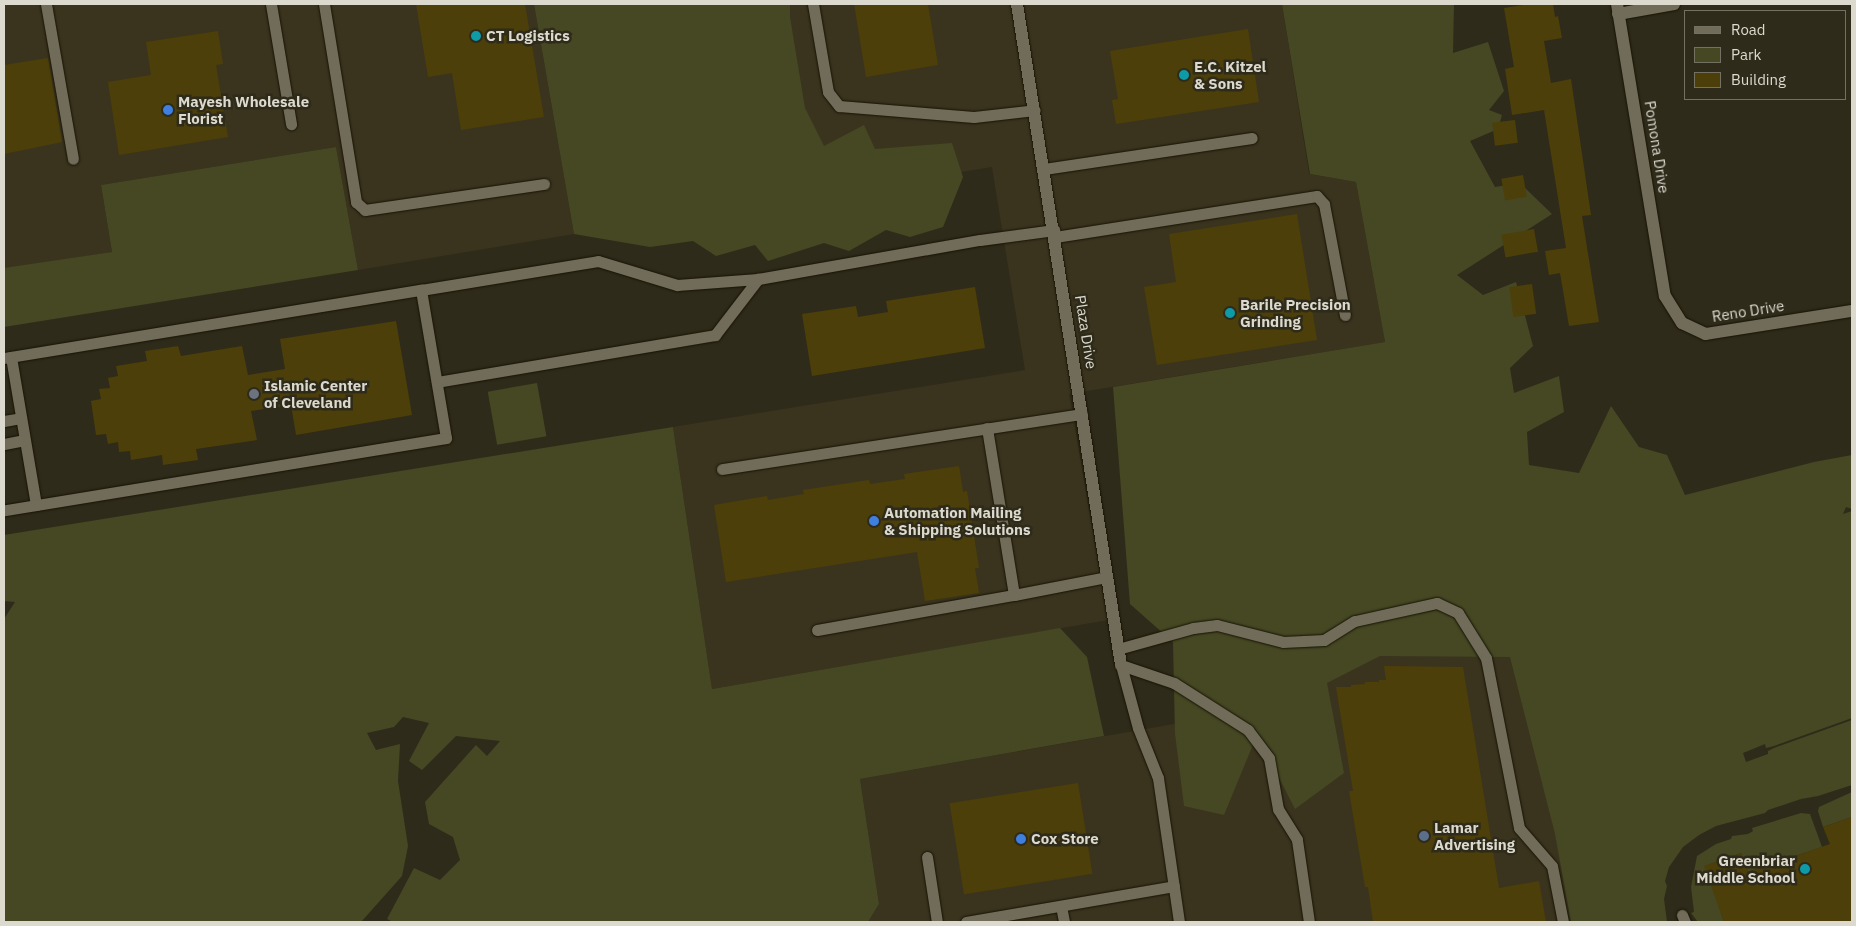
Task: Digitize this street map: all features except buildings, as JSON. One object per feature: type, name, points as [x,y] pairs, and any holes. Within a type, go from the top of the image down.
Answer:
[{"type":"street","name":"Plaza Drive","points":[[1021,4],[1035,110],[1121,665]]},
{"type":"street","points":[[1618,9],[1674,4]]},
{"type":"street","name":"Pomona Drive","points":[[1618,9],[1665,296]]},
{"type":"street","name":"Reno Drive","points":[[1665,296],[1682,323],[1706,334],[1852,311]]},
{"type":"lane","points":[[46,4],[73,159]]},
{"type":"lane","points":[[271,4],[291,124]]},
{"type":"lane","points":[[324,4],[356,202],[365,210],[544,184]]},
{"type":"lane","points":[[813,4],[828,92],[839,106],[974,117],[1035,110]]},
{"type":"lane","points":[[1044,169],[1252,138]]},
{"type":"lane","points":[[36,506],[21,418],[7,358],[598,261],[677,285],[758,279],[980,240],[1054,233],[1317,196],[1324,204],[1345,315]]},
{"type":"lane","points":[[437,382],[715,335],[758,279]]},
{"type":"lane","points":[[4,510],[446,438],[422,290]]},
{"type":"lane","points":[[722,469],[1082,414]]},
{"type":"lane","points":[[4,421],[21,418]]},
{"type":"lane","points":[[987,428],[1014,595]]},
{"type":"lane","points":[[4,444],[25,440]]},
{"type":"lane","points":[[817,630],[1107,577]]},
{"type":"lane","points":[[1118,648],[1193,628],[1217,625],[1283,642],[1324,640],[1355,621],[1437,603],[1458,613],[1486,658],[1519,828],[1552,866],[1563,922]]},
{"type":"lane","points":[[1121,665],[1138,728],[1158,778],[1179,922]]},
{"type":"lane","points":[[1121,665],[1174,683],[1182,688],[1248,730],[1269,758],[1278,809],[1297,840],[1310,922]]},
{"type":"lane","points":[[927,858],[937,922]]},
{"type":"lane","points":[[966,922],[1174,886]]},
{"type":"lane","points":[[1061,906],[1064,922]]},
{"type":"shaded area","points":[[4,4],[534,4],[574,234],[358,270],[336,147],[101,185],[112,252],[5,269]]},
{"type":"shaded area","points":[[776,4],[1282,4],[1309,174],[1356,182],[1385,342],[1069,394],[1108,620],[712,689],[673,427],[1025,370],[992,167],[810,196]]},
{"type":"shaded area","points":[[1530,528],[1597,922],[868,922],[879,904],[860,779],[1248,711]]},
{"type":"green space","points":[[534,4],[790,4],[790,17],[805,108],[824,146],[864,125],[875,149],[952,143],[963,177],[943,227],[910,237],[886,230],[849,251],[824,243],[768,261],[755,245],[716,256],[693,241],[650,247],[574,234]]},
{"type":"green space","points":[[1282,4],[1454,4],[1453,53],[1488,42],[1504,91],[1489,110],[1502,115],[1498,129],[1470,141],[1495,187],[1520,183],[1552,214],[1457,275],[1483,295],[1516,282],[1533,346],[1510,368],[1514,393],[1559,376],[1564,412],[1527,432],[1529,465],[1579,473],[1611,406],[1639,447],[1667,455],[1685,495],[1814,462],[1852,455],[1852,509],[1846,507],[1843,514],[1852,511],[1852,718],[1774,746],[1766,748],[1765,744],[1743,753],[1746,762],[1768,754],[1768,751],[1774,748],[1852,720],[1852,785],[1818,796],[1801,799],[1768,810],[1765,813],[1716,826],[1699,835],[1683,847],[1669,867],[1665,881],[1667,886],[1664,899],[1667,922],[1571,922],[1555,834],[1510,657],[1380,656],[1327,683],[1344,773],[1295,809],[1257,735],[1224,815],[1184,806],[1175,734],[1173,642],[1130,604],[1113,387],[1385,342],[1356,182],[1310,174]]},
{"type":"green space","points":[[336,147],[358,270],[4,327],[4,268],[112,252],[101,185]]},
{"type":"green space","points":[[537,383],[546,436],[497,445],[488,392]]},
{"type":"green space","points":[[673,427],[712,689],[1060,628],[1087,657],[1104,736],[860,779],[879,904],[868,922],[393,922],[387,919],[414,868],[440,880],[460,860],[453,837],[429,824],[425,802],[476,745],[487,756],[500,741],[456,736],[422,770],[409,761],[429,723],[403,717],[394,727],[367,733],[376,750],[400,744],[398,781],[408,846],[402,876],[361,922],[4,922],[4,619],[15,602],[4,601],[4,535]]},
{"type":"green space","points":[[1852,792],[1852,817],[1823,827],[1818,811],[1819,807]]},
{"type":"green space","points":[[1801,813],[1810,814],[1822,847],[1748,872],[1741,853],[1705,866],[1724,922],[1698,922],[1691,913],[1694,912],[1691,887],[1697,856],[1716,844],[1731,839],[1732,836],[1748,834],[1753,831],[1752,828]]},
{"type":"place","name":"CT Logistics","points":[[476,36]]},
{"type":"place","name":"E.C. Kitzel & Sons","points":[[1184,75]]},
{"type":"place","name":"Mayesh Wholesale Florist","points":[[168,110]]},
{"type":"place","name":"Barile Precision Grinding","points":[[1230,313]]},
{"type":"place","name":"Islamic Center of Cleveland","points":[[254,394]]},
{"type":"place","name":"Automation Mailing & Shipping Solutions","points":[[874,521]]},
{"type":"place","name":"Lamar Advertising","points":[[1424,836]]},
{"type":"place","name":"Cox Store","points":[[1021,839]]},
{"type":"place","name":"Greenbriar Middle School","points":[[1805,869]]}]
